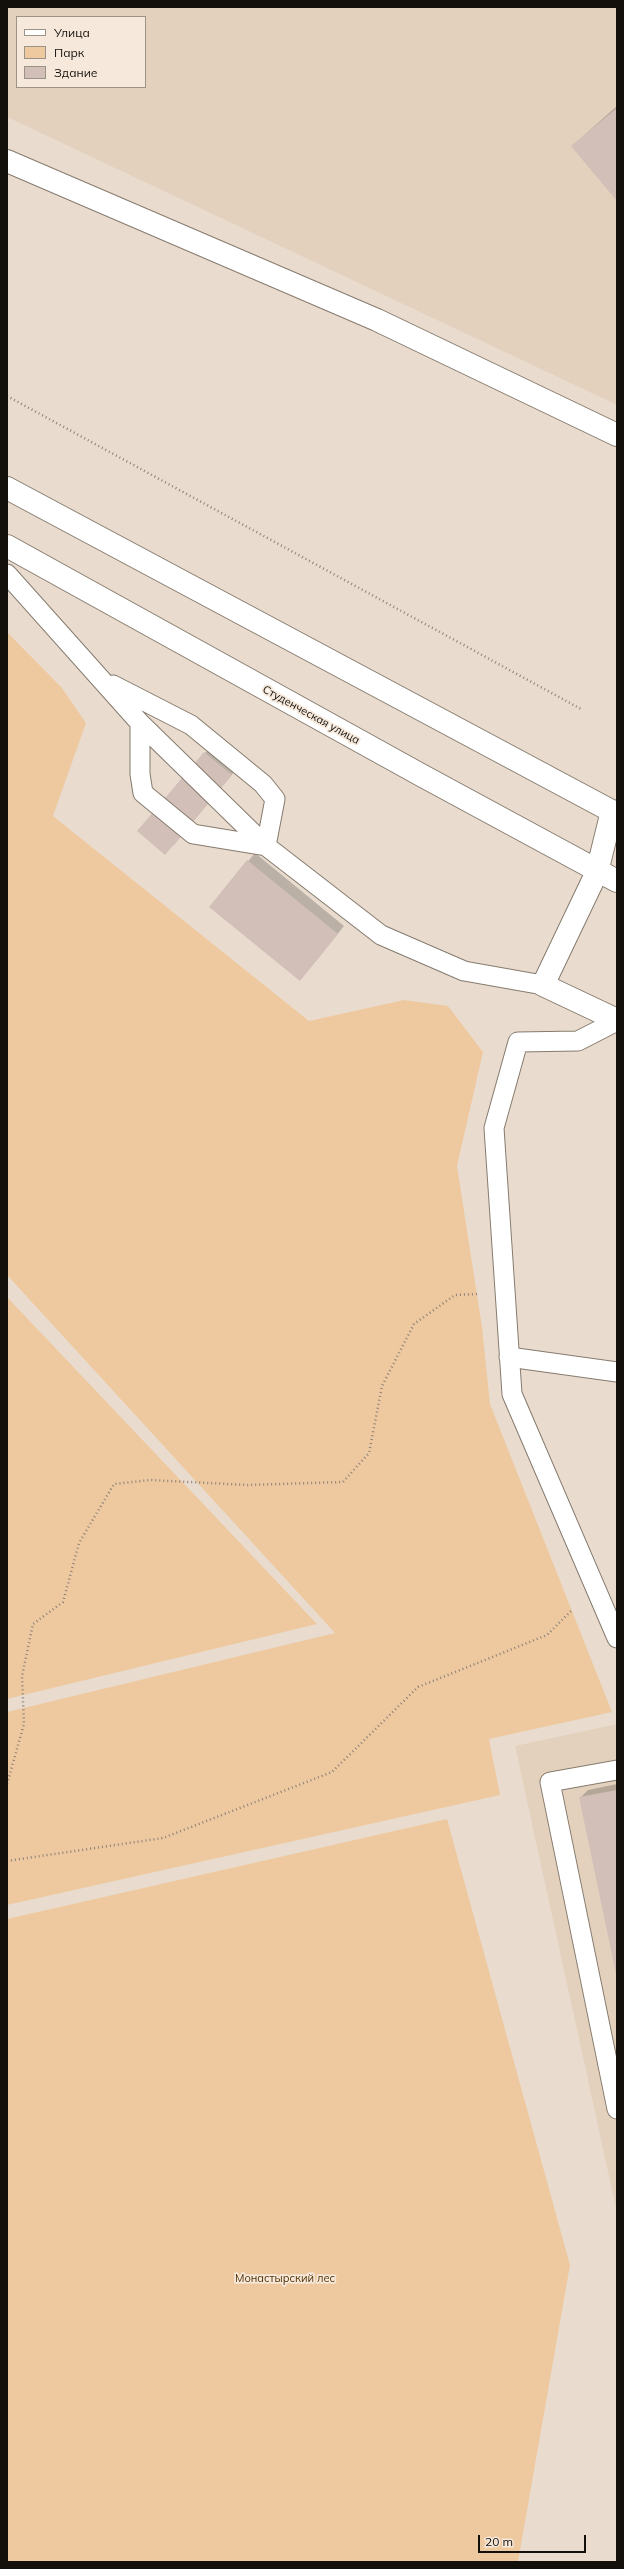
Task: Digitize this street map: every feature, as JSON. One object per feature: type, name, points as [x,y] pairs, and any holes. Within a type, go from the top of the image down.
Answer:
[{"type":"main road","points":[[7,161],[377,320],[617,435]]},
{"type":"main road","points":[[7,488],[614,812],[597,872],[543,985],[617,1021]]},
{"type":"main road","name":"Студенческая улица","points":[[7,546],[597,872],[617,881]]},
{"type":"lane","points":[[7,574],[140,723],[266,846],[381,935],[464,971],[543,985]]},
{"type":"lane","points":[[104,681],[191,725],[263,784],[275,799],[266,846]]},
{"type":"lane","points":[[140,723],[140,774],[143,793],[192,834],[266,846]]},
{"type":"lane","points":[[617,1021],[578,1041],[518,1042],[494,1128],[512,1394],[617,1638]]},
{"type":"lane","points":[[509,1357],[617,1372]]},
{"type":"lane","points":[[617,1770],[550,1782],[617,2109]]},
{"type":"path","points":[[7,396],[581,709]]},
{"type":"path","points":[[7,1784],[24,1724],[22,1676],[33,1624],[63,1602],[79,1543],[114,1484],[150,1480],[248,1485],[343,1482],[369,1453],[382,1386],[414,1324],[455,1295],[495,1293],[505,1303]]},
{"type":"path","points":[[7,1861],[163,1838],[332,1772],[418,1687],[547,1634],[596,1588]]},
{"type":"shaded area","points":[[7,7],[617,7],[617,405],[7,117]]},
{"type":"shaded area","points":[[617,1724],[617,2213],[515,1746]]},
{"type":"green space","points":[[7,632],[62,688],[86,723],[53,816],[309,1021],[404,1000],[448,1006],[483,1052],[457,1166],[482,1327],[490,1404],[612,1712],[489,1739],[500,1795],[7,1905],[7,1712],[335,1633],[7,1275]]},
{"type":"green space","points":[[7,1297],[317,1624],[7,1699]]},
{"type":"green space","name":"Монастырский лес","points":[[447,1819],[570,2265],[518,2562],[7,2562],[7,1919]]},
{"type":"building","points":[[617,108],[617,201],[571,146]]},
{"type":"building","points":[[204,752],[232,775],[165,855],[137,831]]},
{"type":"building","points":[[247,860],[338,934],[300,981],[209,907]]},
{"type":"building","points":[[617,1790],[617,1974],[616,1974],[579,1797]]}]
